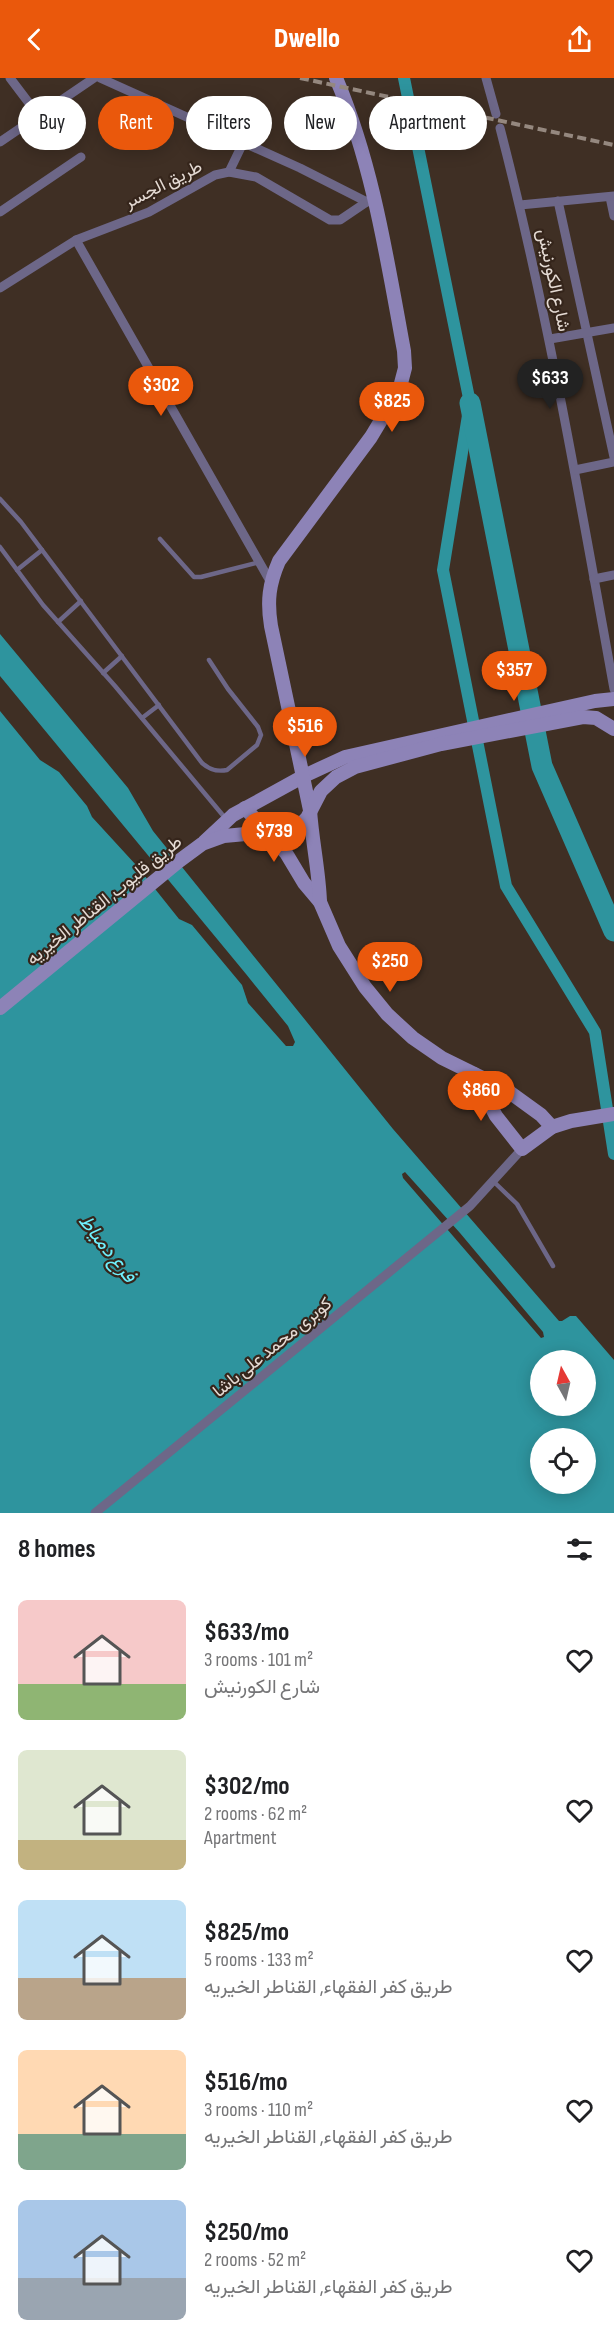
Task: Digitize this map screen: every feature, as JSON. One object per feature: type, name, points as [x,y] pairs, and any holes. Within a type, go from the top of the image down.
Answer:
[{"type":"street","points":[[10,78],[24,96]]},
{"type":"street","points":[[67,96],[94,78]]},
{"type":"street","points":[[100,78],[186,116]]},
{"type":"street","points":[[320,902],[310,810],[268,610],[270,581],[279,561],[371,437],[400,387],[405,368],[404,351],[370,200],[361,144],[336,78]]},
{"type":"street","points":[[486,78],[496,114]]},
{"type":"street","name":"شارع الكورنيش","points":[[500,128],[550,339],[614,689]]},
{"type":"street","points":[[0,142],[18,129]]},
{"type":"street","points":[[229,172],[239,150]]},
{"type":"street","points":[[261,150],[370,200]]},
{"type":"street","points":[[0,212],[81,157]]},
{"type":"street","name":"طريق الجسر","points":[[0,288],[76,240],[149,212],[215,176],[229,172],[256,177],[330,220],[340,220],[370,200]]},
{"type":"street","points":[[520,205],[612,196],[614,216]]},
{"type":"street","points":[[558,201],[614,457]]},
{"type":"street","points":[[76,240],[270,581]]},
{"type":"street","points":[[550,339],[614,328]]},
{"type":"street","points":[[575,470],[614,462]]},
{"type":"street","points":[[594,579],[614,575]]},
{"type":"street","name":"طريق قليوب, القناطر الخيريه","points":[[202,844],[235,834],[279,836],[295,830],[307,818],[321,791],[345,771],[364,764],[441,739],[595,701],[614,699]]},
{"type":"street","name":"طريق قليوب, القناطر الخيريه","points":[[0,1008],[202,844],[226,819],[345,757],[441,739],[583,717],[596,718],[614,729]]},
{"type":"street","points":[[245,808],[286,853],[304,883],[320,902],[339,946],[364,987],[387,1014],[413,1038],[442,1058],[505,1089],[541,1115],[552,1126]]},
{"type":"street","points":[[474,1074],[496,1116],[522,1149],[552,1126],[614,1114]]},
{"type":"street","name":"كوبرى محمد على باشا","points":[[95,1513],[470,1206],[522,1149]]},
{"type":"lane","points":[[0,499],[42,550],[207,766],[222,771],[239,761],[259,742],[260,730],[209,660]]},
{"type":"lane","points":[[160,539],[194,577],[260,562]]},
{"type":"lane","points":[[0,547],[58,622],[226,819]]},
{"type":"lane","points":[[17,570],[42,550]]},
{"type":"lane","points":[[58,622],[81,601]]},
{"type":"lane","points":[[103,673],[122,656]]},
{"type":"lane","points":[[142,718],[159,705]]},
{"type":"lane","points":[[493,1181],[517,1204],[553,1266]]},
{"type":"water","name":"فرع دمياط","points":[[0,634],[128,788],[153,831],[393,1129],[559,1321],[576,1316],[614,1360],[614,1513],[0,1513],[0,711],[40,760],[59,772],[87,806],[92,817],[136,865],[179,919],[192,925],[242,985],[248,1003],[286,1046],[293,1046],[295,1042],[288,1026],[0,676]],"holes":[[[405,1172],[460,1233],[543,1332],[544,1337],[541,1338],[403,1178],[402,1174]]]},
{"type":"waterway","points":[[404,78],[470,403],[443,570],[506,886],[595,1032],[614,1154]]},
{"type":"waterway","points":[[470,403],[542,766],[614,931]]},
{"type":"railway","points":[[300,78],[614,145]]}]
